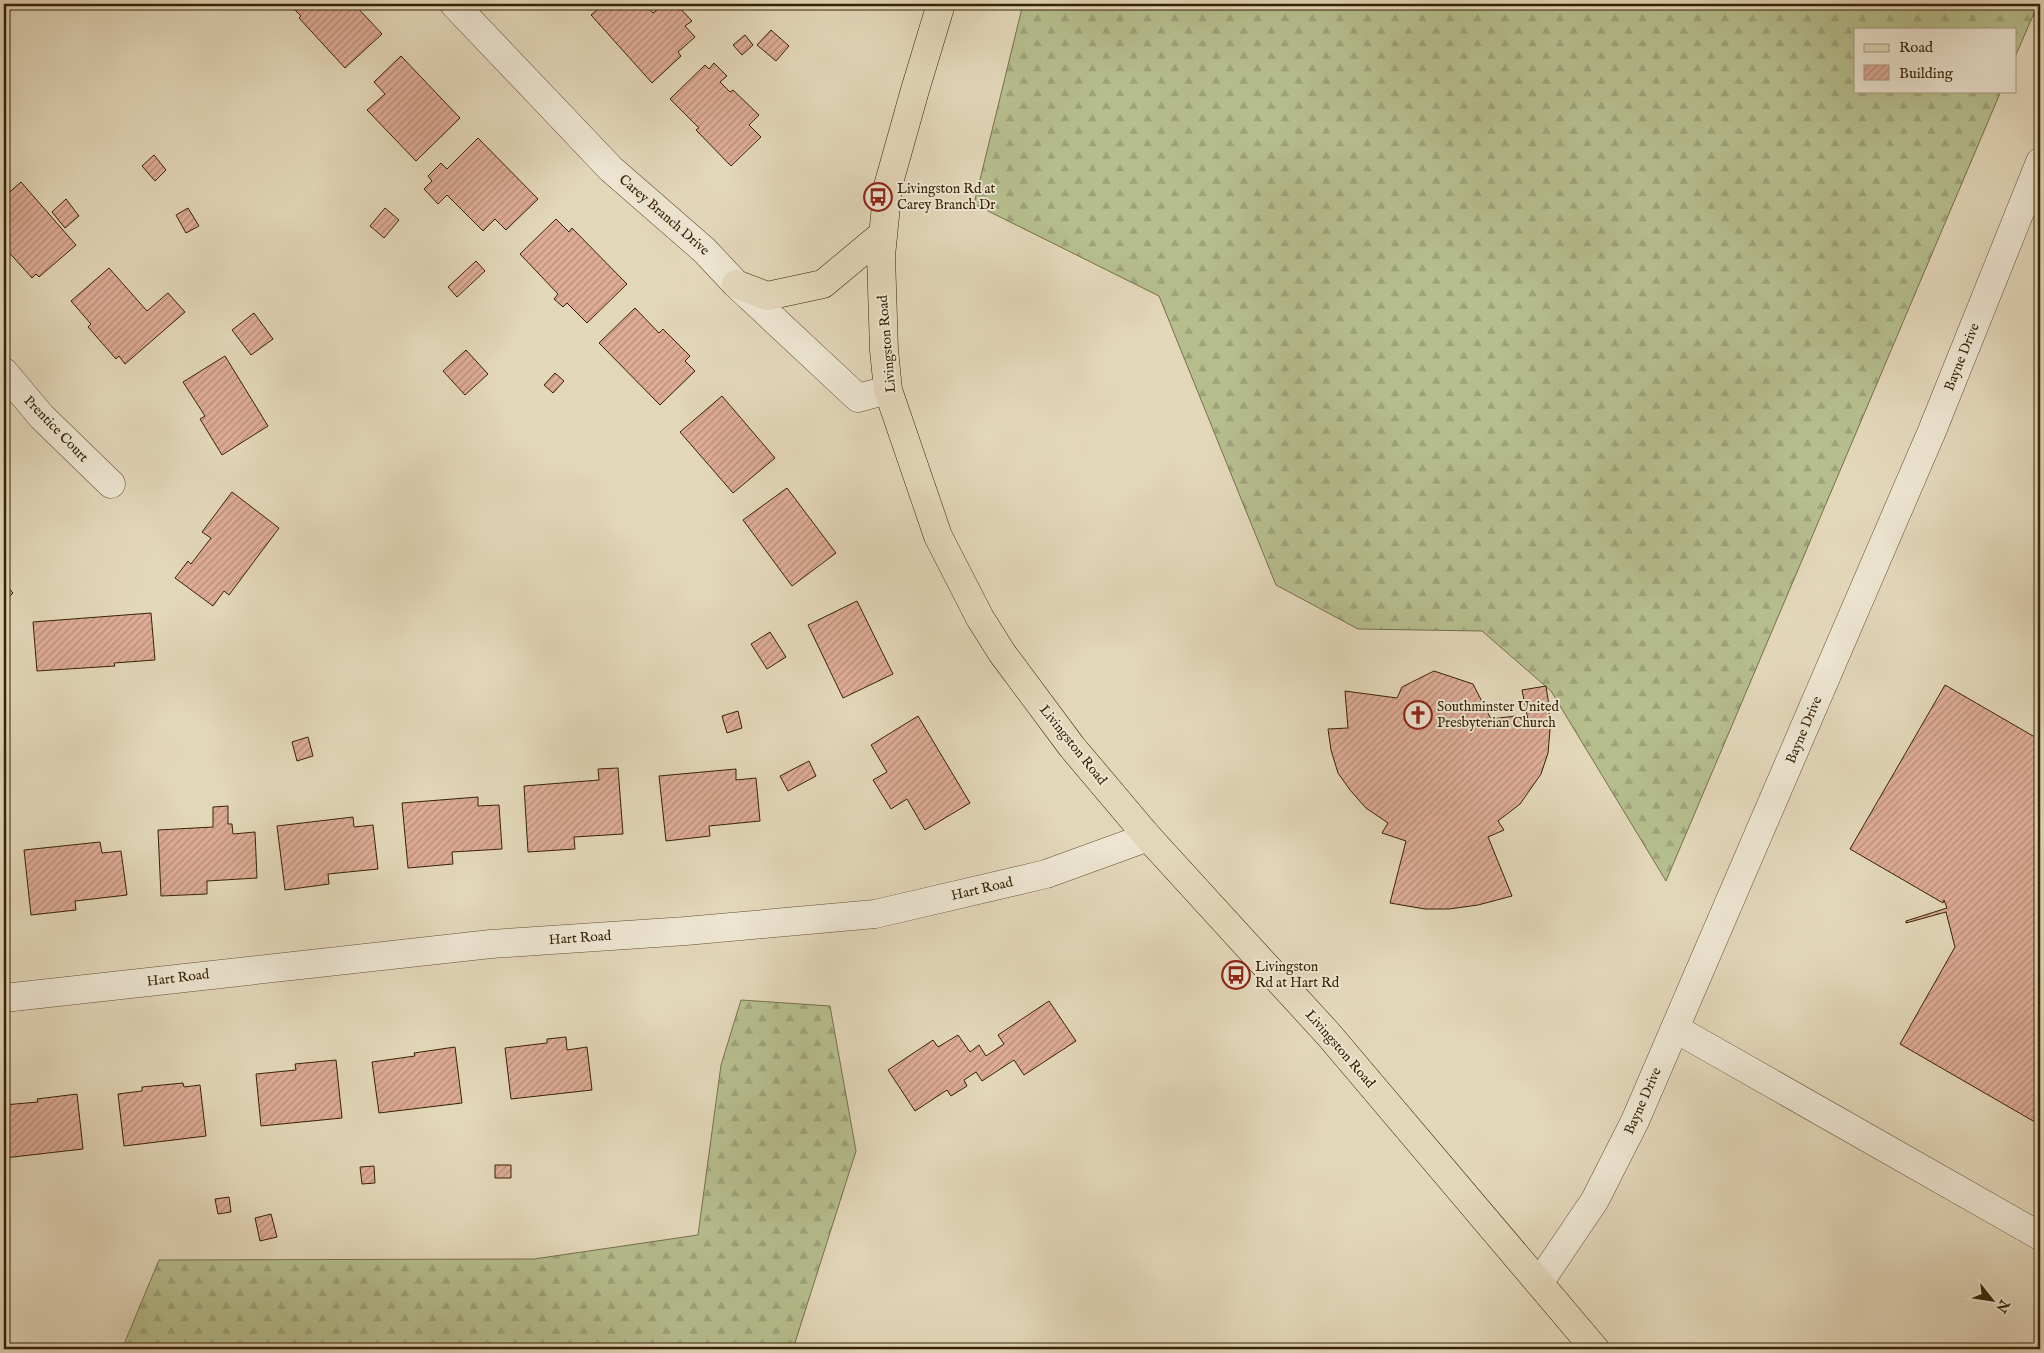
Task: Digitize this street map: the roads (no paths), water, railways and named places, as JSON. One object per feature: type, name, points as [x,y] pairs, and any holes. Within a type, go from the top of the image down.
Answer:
[{"type":"main road","name":"Livingston Road","points":[[941,4],[888,186],[881,256],[888,390],[938,536],[980,618],[1002,653],[1072,747],[1148,837],[1329,1035],[1595,1349]]},
{"type":"main road","points":[[736,284],[767,296],[823,284],[883,234]]},
{"type":"street","name":"Carey Branch Drive","points":[[454,4],[611,169],[704,250],[736,284],[858,398],[888,390]]},
{"type":"street","name":"Bayne Drive","points":[[1539,1283],[1595,1200],[1635,1121],[1932,431],[2040,162]]},
{"type":"street","name":"Prentice Court","points":[[4,372],[42,417],[111,484]]},
{"type":"street","name":"Hart Road","points":[[4,998],[491,944],[686,931],[875,914],[1046,874],[1148,837]]},
{"type":"street","points":[[1676,1029],[2040,1236]]},
{"type":"place","name":"Livingston Rd at Carey Branch Dr","points":[[878,197]]},
{"type":"place","name":"Southminster United Presbyterian Church","points":[[1418,715]]},
{"type":"place","name":"Livingston Rd at Hart Rd","points":[[1236,975]]}]
